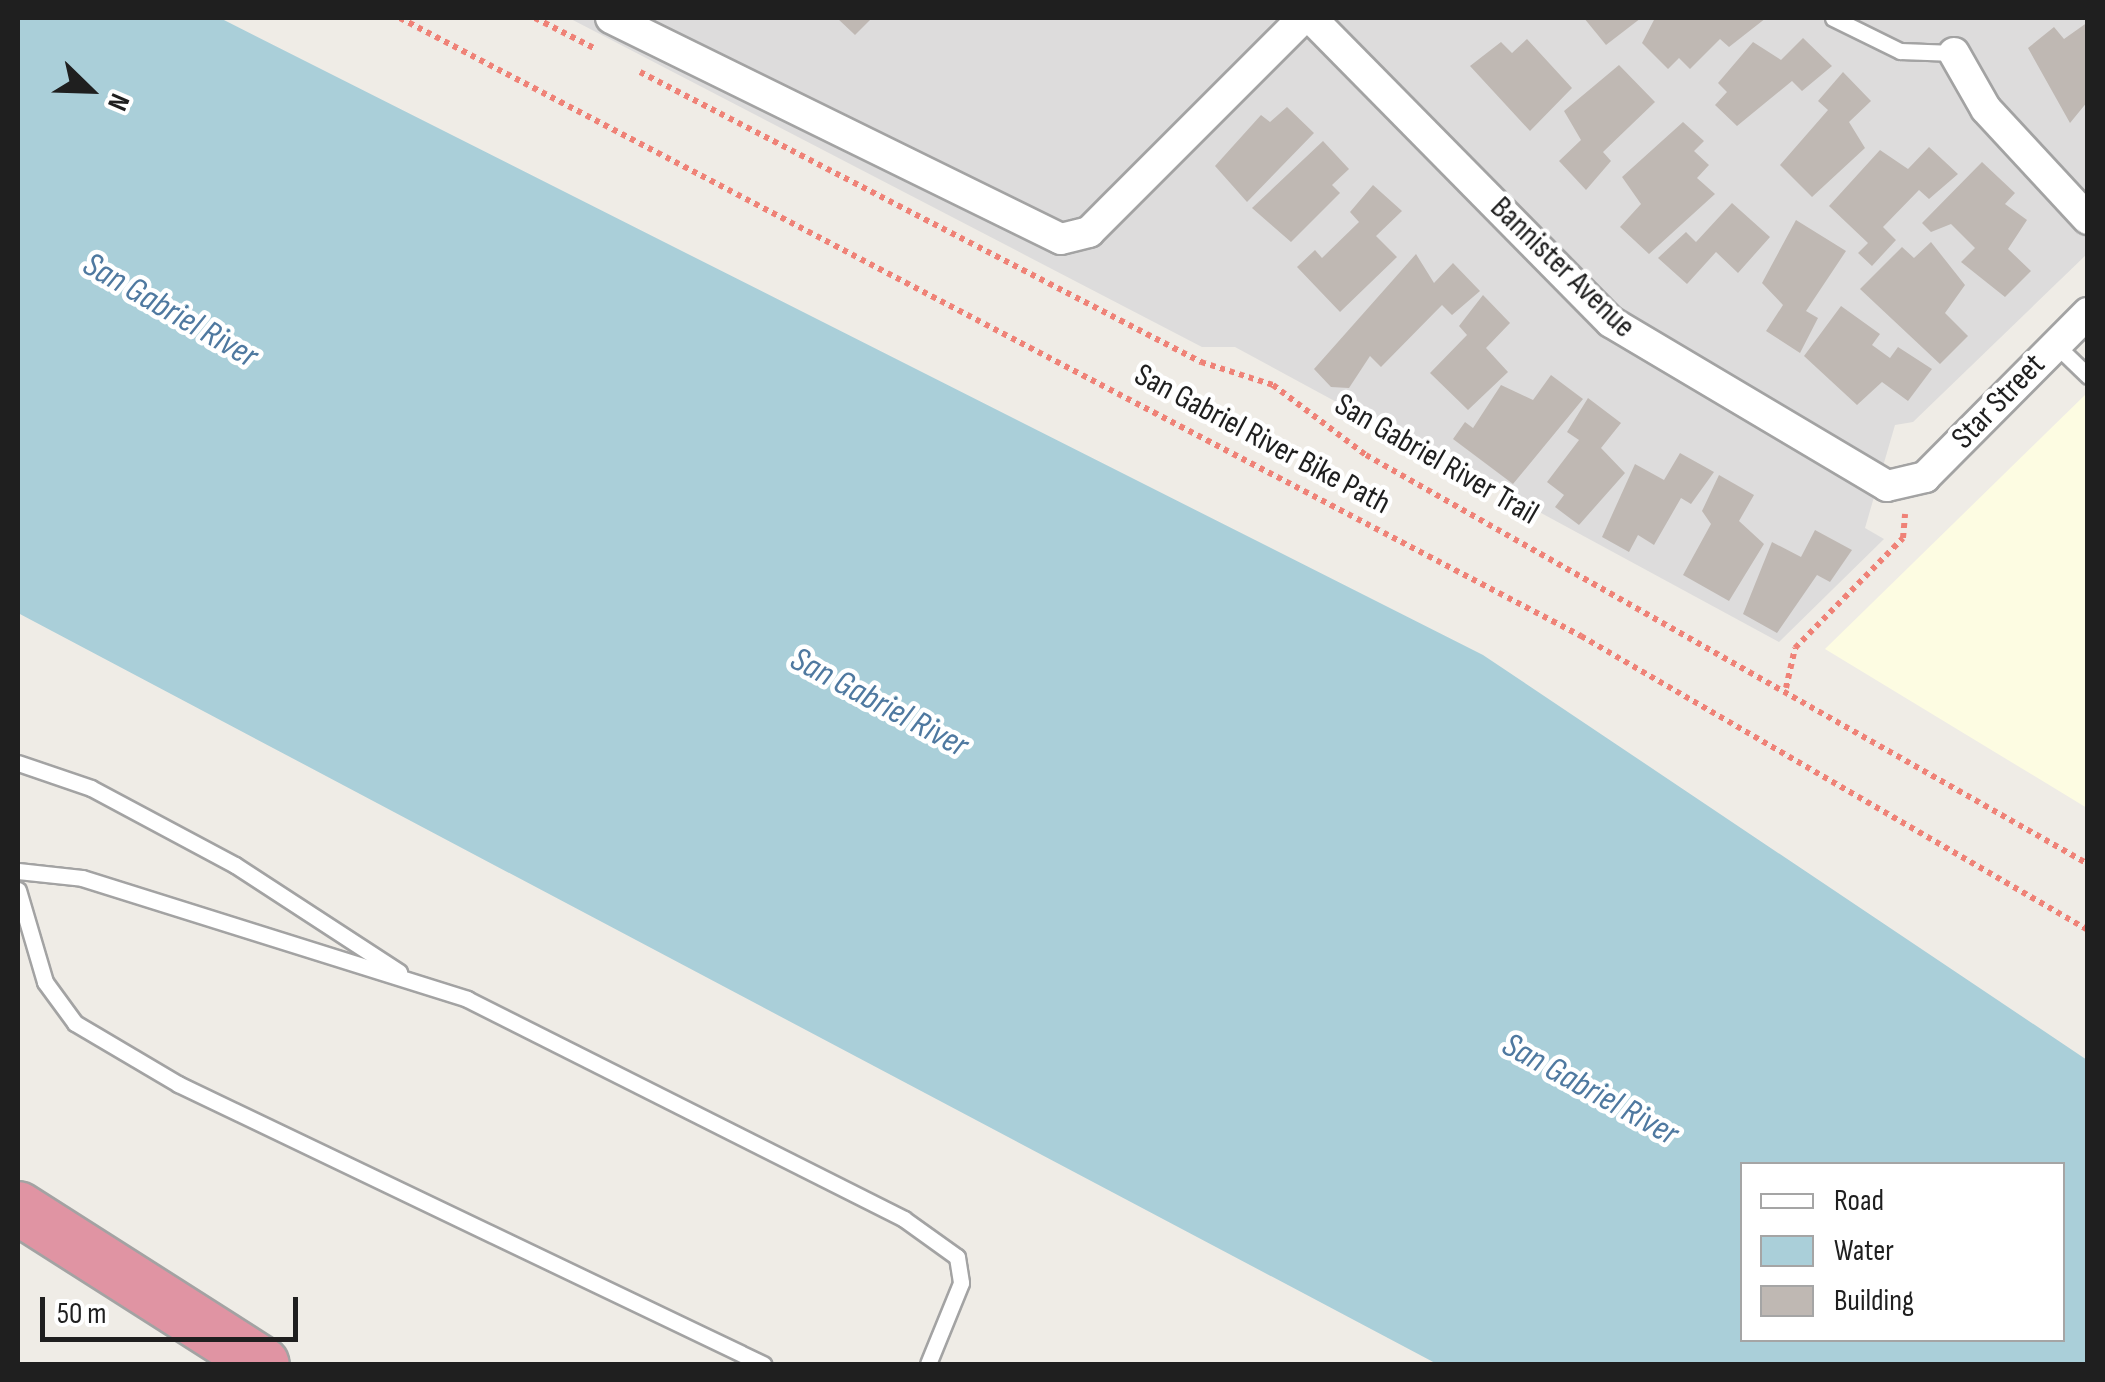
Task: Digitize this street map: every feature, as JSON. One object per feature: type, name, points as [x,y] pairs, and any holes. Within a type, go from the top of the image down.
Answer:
[{"type":"highway","points":[[18,1208],[263,1364]]},
{"type":"street","points":[[611,18],[1061,239],[1089,232],[1303,18]]},
{"type":"street","name":"Bannister Avenue","points":[[1311,18],[1611,322],[1887,486],[1908,488]]},
{"type":"street","points":[[1954,53],[1986,108],[2088,219]]},
{"type":"street","name":"Star Street","points":[[1908,488],[2088,313]]},
{"type":"lane","points":[[1833,18],[1900,50],[1954,53]]},
{"type":"lane","points":[[2055,344],[2088,376]]},
{"type":"lane","points":[[18,763],[92,788],[235,864],[414,982]]},
{"type":"lane","points":[[18,871],[82,878],[414,982],[557,1042],[942,1240],[957,1257],[961,1284],[928,1364]]},
{"type":"lane","points":[[18,890],[45,982],[75,1023],[178,1084],[763,1364]]},
{"type":"path","name":"San Gabriel River Bike Path","points":[[400,18],[1582,636],[2088,930]]},
{"type":"path","points":[[535,18],[600,51]]},
{"type":"path","name":"San Gabriel River Trail","points":[[632,68],[1201,362],[1274,384],[1366,455],[1786,688],[2088,864]]},
{"type":"path","points":[[1786,688],[1795,648],[1903,538],[1908,488]]},
{"type":"shaded area","points":[[569,18],[2087,18],[2087,254],[1913,422],[1895,425],[1865,528],[1884,539],[1779,642],[1235,347],[1202,347]]},
{"type":"shaded area","points":[[2087,393],[2087,808],[1825,649]]},
{"type":"water","name":"San Gabriel River","points":[[18,18],[220,18],[1483,655],[2087,1060],[2087,1364],[1437,1364],[18,613]]},
{"type":"building","points":[[837,18],[872,18],[855,35]]},
{"type":"building","points":[[1584,18],[1641,18],[1606,45]]},
{"type":"building","points":[[1655,18],[1766,18],[1729,47],[1720,39],[1690,69],[1679,58],[1668,69],[1642,43]]},
{"type":"building","points":[[2088,22],[2088,101],[2070,123],[2028,48],[2054,27],[2064,39]]},
{"type":"building","points":[[1803,38],[1832,66],[1802,91],[1792,81],[1737,126],[1715,105],[1727,92],[1718,83],[1753,42],[1781,60]]},
{"type":"building","points":[[1527,39],[1572,88],[1530,131],[1470,66],[1501,42],[1512,53]]},
{"type":"building","points":[[1619,65],[1655,102],[1603,152],[1611,161],[1586,190],[1559,161],[1581,140],[1564,111]]},
{"type":"building","points":[[1843,72],[1871,101],[1849,122],[1865,148],[1812,197],[1780,165],[1828,110],[1818,101]]},
{"type":"building","points":[[1287,107],[1314,133],[1247,202],[1215,166],[1261,115],[1270,122]]},
{"type":"building","points":[[1683,122],[1704,141],[1694,151],[1709,165],[1697,178],[1715,194],[1649,254],[1620,227],[1641,204],[1622,177]]},
{"type":"building","points":[[1323,141],[1349,169],[1332,185],[1340,193],[1291,242],[1252,208]]},
{"type":"building","points":[[1929,147],[1958,174],[1929,199],[1919,190],[1883,227],[1896,240],[1872,266],[1858,253],[1868,243],[1829,206],[1880,150],[1908,169]]},
{"type":"building","points":[[1982,162],[2015,193],[2005,204],[2027,220],[2008,249],[2031,271],[2005,297],[1961,262],[1975,248],[1951,224],[1931,232],[1922,223]]},
{"type":"building","points":[[1373,185],[1402,211],[1376,236],[1397,257],[1340,312],[1297,267],[1315,250],[1322,258],[1359,222],[1350,212]]},
{"type":"building","points":[[1732,203],[1770,237],[1738,273],[1716,252],[1687,284],[1658,258],[1686,232],[1696,242]]},
{"type":"building","points":[[1796,220],[1846,251],[1806,311],[1818,318],[1800,353],[1766,331],[1783,305],[1762,283]]},
{"type":"building","points":[[1931,242],[1965,285],[1945,313],[1968,336],[1940,364],[1860,289],[1902,247],[1914,258]]},
{"type":"building","points":[[1416,254],[1434,283],[1453,263],[1480,291],[1452,315],[1442,305],[1381,367],[1370,356],[1349,388],[1331,387],[1314,369]]},
{"type":"building","points":[[1483,295],[1510,323],[1486,348],[1508,372],[1468,410],[1430,373],[1467,335],[1459,326]]},
{"type":"building","points":[[1841,306],[1880,334],[1872,345],[1890,358],[1898,347],[1932,369],[1908,401],[1882,382],[1857,405],[1804,356]]},
{"type":"building","points":[[1551,375],[1583,399],[1513,484],[1453,439],[1465,422],[1473,428],[1501,385],[1533,400]]},
{"type":"building","points":[[1588,398],[1621,423],[1601,448],[1625,473],[1579,525],[1555,507],[1564,495],[1547,482],[1579,440],[1567,432]]},
{"type":"building","points":[[1680,453],[1714,472],[1691,504],[1681,498],[1654,545],[1638,535],[1629,552],[1602,537],[1635,464],[1664,480]]},
{"type":"building","points":[[1719,475],[1754,495],[1739,521],[1764,544],[1729,601],[1683,575],[1711,524],[1702,511]]},
{"type":"building","points":[[1815,530],[1852,550],[1830,582],[1817,575],[1777,633],[1743,614],[1772,542],[1801,557]]}]
